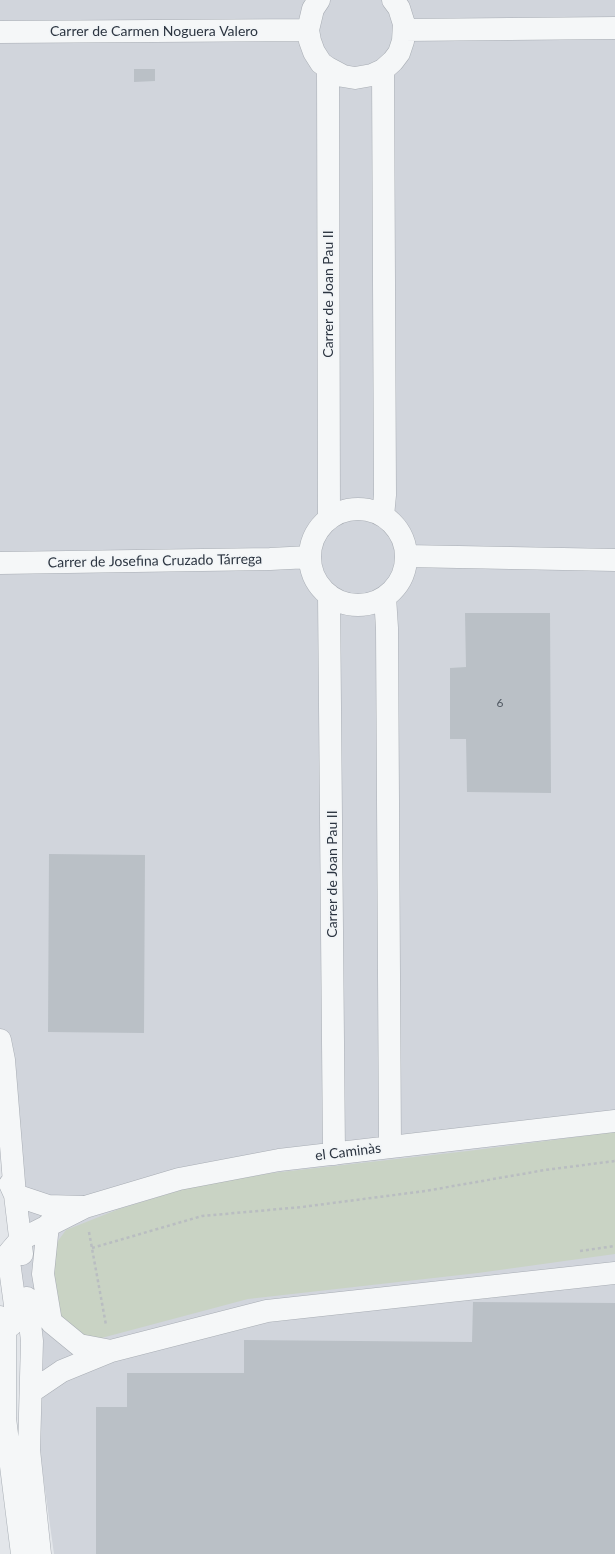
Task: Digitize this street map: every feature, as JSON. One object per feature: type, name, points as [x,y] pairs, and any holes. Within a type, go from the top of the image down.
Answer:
[{"type":"street","points":[[319,0],[313,9],[308,30],[314,52],[321,63],[328,68],[343,76],[355,78],[372,75],[383,70],[393,61],[398,53],[403,41],[404,24],[399,8],[393,0]]},
{"type":"street","points":[[404,30],[615,28]]},
{"type":"street","name":"Carrer de Carmen Noguera Valero","points":[[0,32],[308,30]]},
{"type":"street","name":"Carrer de Joan Pau II","points":[[328,68],[329,519]]},
{"type":"street","points":[[383,70],[385,495],[383,516]]},
{"type":"street","points":[[355,509],[368,510],[383,516],[390,521],[399,533],[406,556],[400,579],[395,587],[385,597],[373,602],[356,605],[345,603],[329,595],[321,588],[315,578],[310,557],[311,546],[315,535],[322,525],[341,512],[355,509]]},
{"type":"street","points":[[406,556],[615,560]]},
{"type":"street","name":"Carrer de Josefina Cruzado Tárrega","points":[[0,563],[270,559],[310,557]]},
{"type":"street","name":"Carrer de Joan Pau II","points":[[329,595],[334,1154]]},
{"type":"street","points":[[385,597],[387,636],[390,1147]]},
{"type":"street","points":[[0,1040],[4,1060],[15,1195],[32,1340],[29,1450],[40,1554]]},
{"type":"street","name":"el Caminàs","points":[[20,1240],[85,1207],[180,1179],[279,1160],[615,1121]]},
{"type":"street","points":[[0,1154],[1,1165],[15,1195]]},
{"type":"street","name":"el Caminàs","points":[[15,1195],[48,1206],[85,1207]]},
{"type":"street","points":[[48,1225],[43,1274],[51,1322],[80,1345],[111,1351]]},
{"type":"street","points":[[20,1240],[8,1254],[17,1320],[2,1323],[2,1378],[5,1418],[22,1554]]},
{"type":"street","points":[[31,1392],[62,1371],[111,1351],[267,1311],[615,1273]]},
{"type":"path","points":[[92,1248],[202,1216],[302,1207],[425,1191],[545,1170],[615,1161]]},
{"type":"path","points":[[85,1207],[111,1351]]},
{"type":"shaded area","points":[[0,0],[615,0],[615,1554],[54,1554],[4,1194],[0,1059]]},
{"type":"green space","points":[[615,1132],[615,1254],[478,1273],[248,1299],[94,1340],[73,1335],[55,1314],[52,1249],[66,1230],[119,1209],[191,1187],[272,1173],[468,1151]]},
{"type":"building","points":[[134,69],[155,69],[155,81],[134,82]]},
{"type":"building","points":[[465,613],[550,613],[551,793],[467,792],[466,739],[450,739],[450,668],[466,667]]},
{"type":"building","points":[[49,854],[145,855],[144,1033],[48,1032]]},
{"type":"building","points":[[473,1302],[615,1303],[615,1554],[96,1554],[96,1407],[127,1407],[127,1373],[244,1373],[244,1340],[472,1342]]}]
